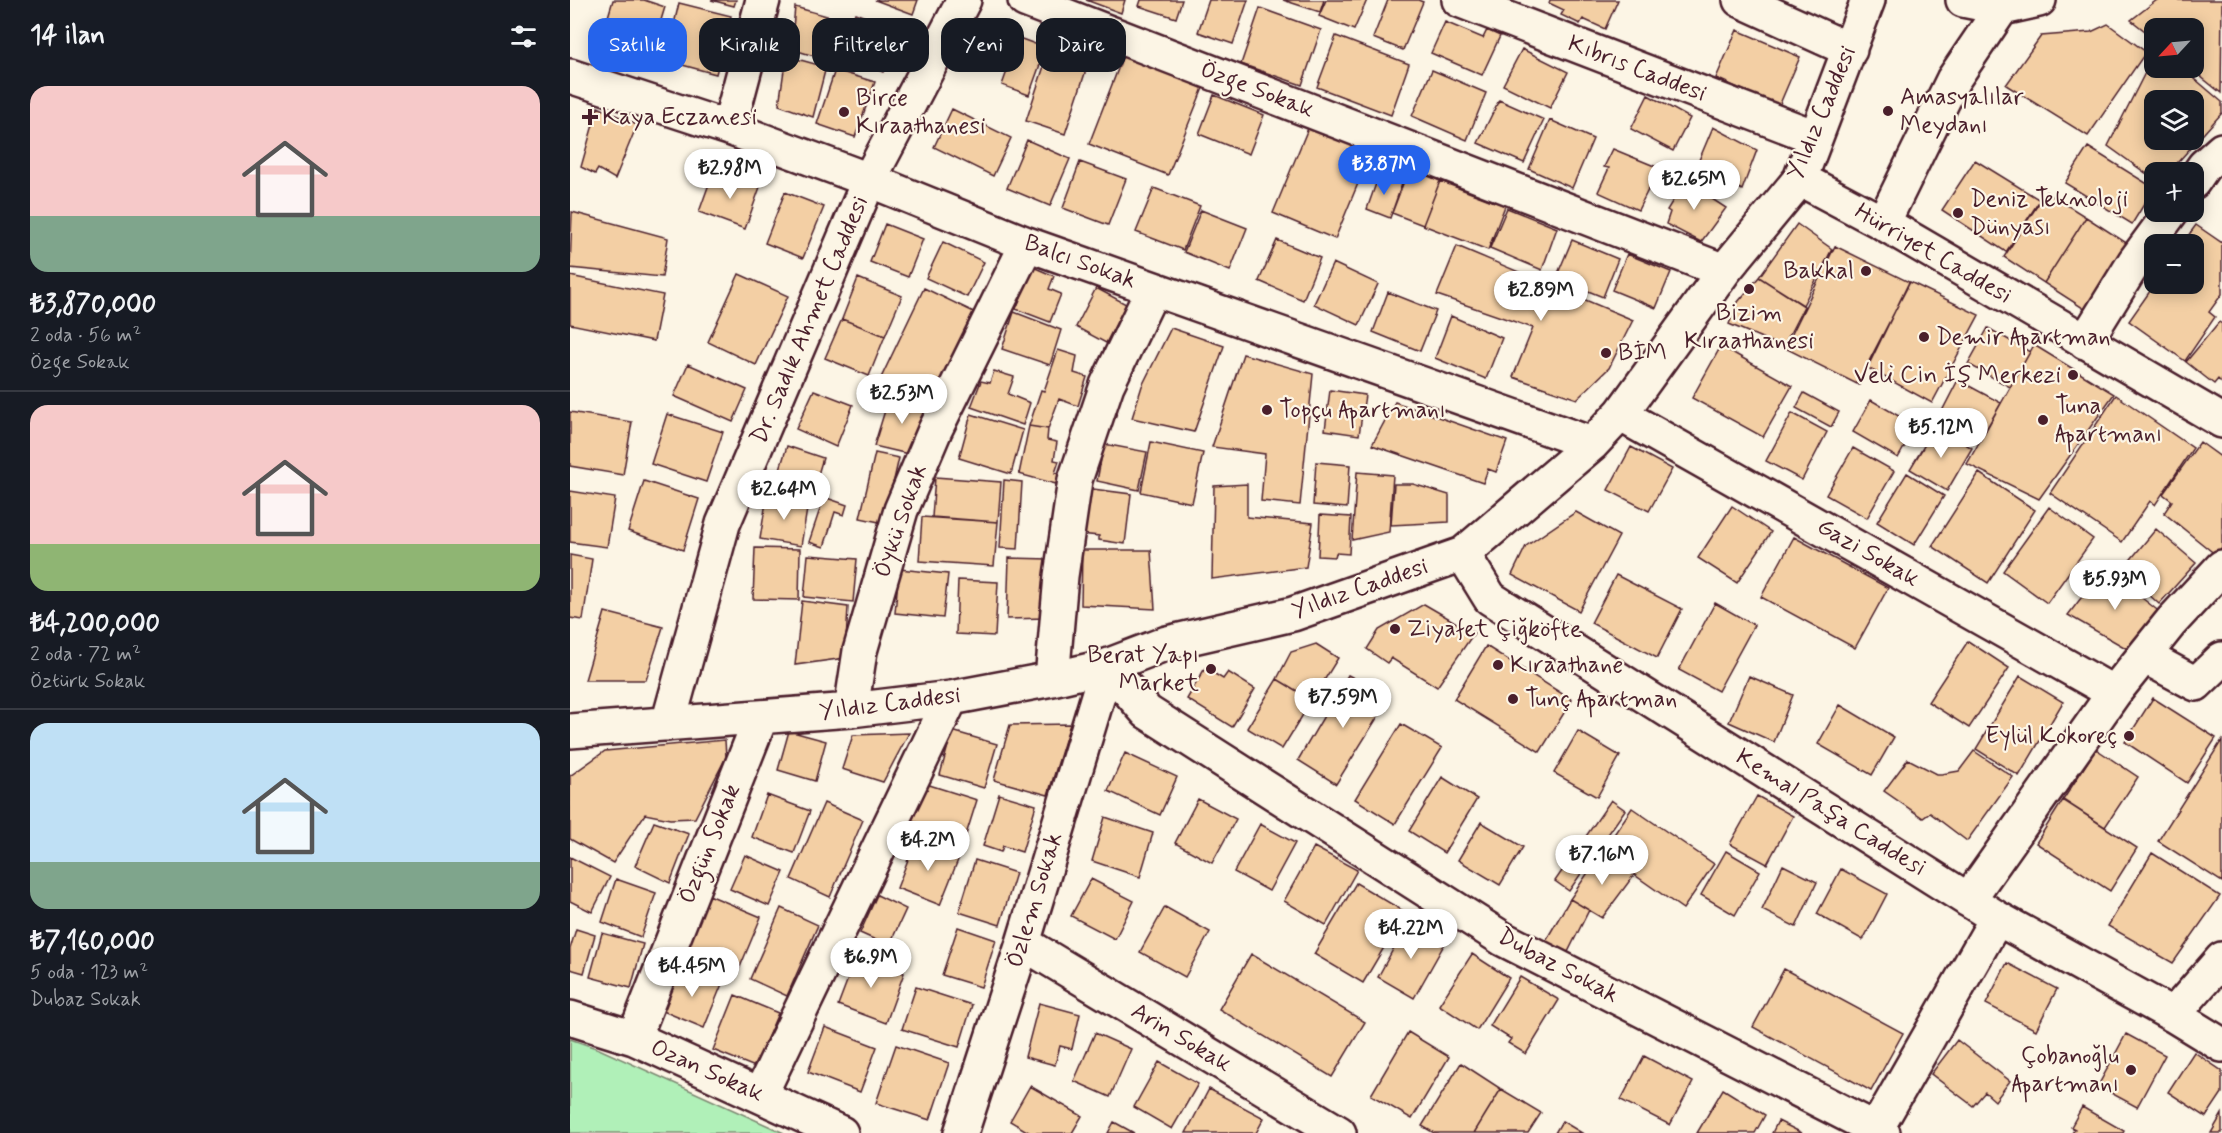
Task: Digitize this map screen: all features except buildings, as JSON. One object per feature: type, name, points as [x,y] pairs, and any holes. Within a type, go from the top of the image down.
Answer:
[{"type":"street","points":[[729,128],[763,0]]},
{"type":"street","name":"Dr. Sadık Ahmet Caddesi","points":[[668,724],[723,524],[869,180],[964,0]]},
{"type":"street","name":"Özge Sokak","points":[[1025,0],[1724,271]]},
{"type":"street","name":"Kıbrıs Caddesi","points":[[1459,0],[1815,137]]},
{"type":"street","points":[[1740,0],[1850,50]]},
{"type":"street","name":"Yıldız Caddesi","points":[[570,731],[851,710],[951,698],[1052,679],[1107,666],[1167,643],[1293,614],[1463,554],[1592,444],[1622,412],[1724,271],[1800,178],[1868,0]]},
{"type":"street","points":[[1963,0],[2005,4],[2039,0]]},
{"type":"street","points":[[1883,223],[1953,80],[2005,4]]},
{"type":"street","name":"Balcı Sokak","points":[[570,76],[729,128],[869,180],[1027,243],[1592,444]]},
{"type":"street","points":[[2204,167],[2222,150]]},
{"type":"street","name":"Hürriyet Caddesi","points":[[1800,178],[1883,223],[2222,421]]},
{"type":"street","points":[[2085,342],[2135,261],[2164,222]]},
{"type":"street","name":"Öykü Sokak","points":[[851,710],[860,651],[901,510],[935,430],[1027,243]]},
{"type":"street","points":[[1052,679],[1061,576],[1075,480],[1107,385],[1153,289]]},
{"type":"street","name":"Gazi Sokak","points":[[1622,412],[1632,421],[2114,693]]},
{"type":"street","name":"Kemal Paşa Caddesi","points":[[1463,554],[1490,598],[1997,918],[2174,1015],[2222,1045]]},
{"type":"street","points":[[1968,900],[2114,693],[2171,622],[2222,567]]},
{"type":"street","points":[[2144,656],[2196,684],[2222,659]]},
{"type":"street","name":"Özlem Sokak","points":[[961,1133],[1023,943],[1107,666]]},
{"type":"street","name":"Dubaz Sokak","points":[[1107,666],[1147,712],[1503,939],[1878,1132]]},
{"type":"street","points":[[760,1095],[951,698]]},
{"type":"street","name":"Özgün Sokak","points":[[633,1038],[760,717]]},
{"type":"street","points":[[1878,1132],[1997,918]]},
{"type":"street","name":"Arin Sokak","points":[[1023,943],[1339,1133]]},
{"type":"street","points":[[2174,1015],[2222,959]]},
{"type":"street","name":"Ozan Sokak","points":[[570,1018],[633,1038],[841,1133]]},
{"type":"green space","points":[[570,1039],[599,1049],[784,1133],[570,1133]]},
{"type":"place","name":"Amasyalılar Meydanı","points":[[1888,111]]},
{"type":"place","name":"Birce Kıraathanesi","points":[[844,112]]},
{"type":"place","name":"Kaya Eczanesi","points":[[590,117]]},
{"type":"place","name":"Deniz Teknoloji Dünyası","points":[[1958,213]]},
{"type":"place","name":"Bakkal","points":[[1866,271]]},
{"type":"place","name":"Bizim Kıraathanesi","points":[[1749,289]]},
{"type":"place","name":"Demir Apartman","points":[[1924,337]]},
{"type":"place","name":"BİM","points":[[1606,353]]},
{"type":"place","name":"Veli Cin İş Merkezi","points":[[2073,375]]},
{"type":"place","name":"Topçu Apartmanı","points":[[1267,410]]},
{"type":"place","name":"Tuna Apartmanı","points":[[2043,420]]},
{"type":"place","name":"Ziyafet Çiğköfte","points":[[1395,629]]},
{"type":"place","name":"Kıraathane","points":[[1498,665]]},
{"type":"place","name":"Berat Yapı Market","points":[[1211,669]]},
{"type":"place","name":"Tunç Apartman","points":[[1513,699]]},
{"type":"place","name":"Eylül Kokoreç","points":[[2129,736]]},
{"type":"place","name":"Çobanoğlu Apartmanı","points":[[2131,1070]]}]
